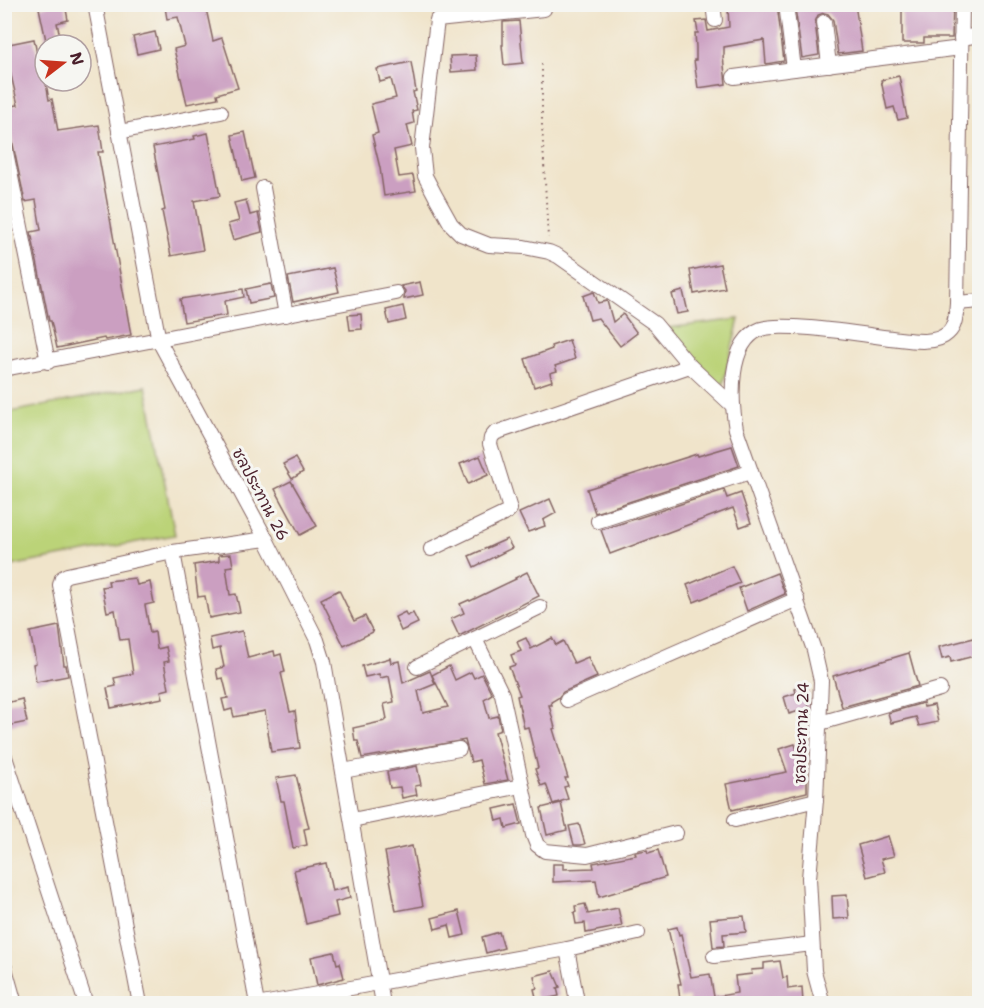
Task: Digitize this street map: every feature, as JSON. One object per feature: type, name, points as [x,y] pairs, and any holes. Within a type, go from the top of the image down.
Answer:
[{"type":"street","name":"ชลประทาน 26","points":[[95,4],[159,341],[266,539],[317,640],[326,673],[383,1004]]},
{"type":"street","points":[[713,4],[715,20]]},
{"type":"street","points":[[786,4],[794,69]]},
{"type":"street","name":"ชลประทาน 24","points":[[823,1004],[814,971],[809,878],[816,800],[821,681],[814,650],[797,599],[736,429],[731,404],[733,374],[740,351],[749,338],[761,329],[786,327],[914,341],[936,340],[949,333],[954,324],[957,303],[962,4]]},
{"type":"street","points":[[544,9],[437,20],[422,148],[425,176],[451,224],[461,234],[489,245],[524,247],[558,256],[655,324],[690,366],[731,404]]},
{"type":"street","points":[[824,22],[829,65]]},
{"type":"street","points":[[734,76],[829,65],[961,43],[980,35]]},
{"type":"street","points":[[119,132],[221,112]]},
{"type":"street","points":[[4,142],[48,362]]},
{"type":"street","points":[[263,188],[286,315]]},
{"type":"street","points":[[4,369],[159,341],[396,293]]},
{"type":"street","points":[[957,303],[980,301]]},
{"type":"street","points":[[431,549],[510,509],[490,444],[495,433],[690,366]]},
{"type":"street","points":[[598,521],[750,472]]},
{"type":"street","points":[[140,1004],[60,585],[62,578],[67,575],[173,552],[266,539]]},
{"type":"street","points":[[173,552],[257,1004]]},
{"type":"street","points":[[567,700],[797,599]]},
{"type":"street","points":[[417,667],[540,608]]},
{"type":"street","points":[[475,639],[502,694],[537,845],[545,851],[587,855],[676,833]]},
{"type":"street","points":[[820,723],[940,689]]},
{"type":"street","points":[[343,771],[459,749]]},
{"type":"street","points":[[4,754],[86,1004]]},
{"type":"street","points":[[352,820],[522,786]]},
{"type":"street","points":[[735,820],[816,800]]},
{"type":"street","points":[[262,1004],[567,949],[638,933]]},
{"type":"street","points":[[714,956],[812,944]]},
{"type":"street","points":[[567,949],[576,996]]},
{"type":"street","points":[[4,965],[11,999]]},
{"type":"path","points":[[542,64],[542,125],[549,252]]},
{"type":"green space","points":[[739,319],[722,389],[668,328]]},
{"type":"green space","points":[[146,386],[175,535],[5,567],[5,413]]},
{"type":"building","points":[[53,4],[65,4],[68,20],[57,23],[59,33],[44,33],[39,8]]},
{"type":"building","points":[[174,4],[205,4],[213,41],[222,38],[238,88],[217,94],[218,98],[187,104],[174,49],[185,46],[178,17],[167,19],[165,7]]},
{"type":"building","points":[[730,4],[777,4],[784,61],[766,64],[764,40],[724,47],[726,84],[698,88],[694,60],[696,60],[695,33],[698,33],[696,21],[706,20],[708,31],[729,27],[728,8],[731,7]]},
{"type":"building","points":[[810,4],[855,4],[862,51],[838,54],[833,20],[824,13],[818,15],[815,22],[819,55],[802,58],[795,7]]},
{"type":"building","points":[[902,4],[953,4],[952,38],[924,38],[924,43],[902,43]]},
{"type":"building","points":[[519,21],[523,63],[504,65],[503,22]]},
{"type":"building","points":[[155,32],[159,49],[137,54],[133,37]]},
{"type":"building","points":[[33,39],[33,93],[48,93],[49,100],[52,99],[58,131],[99,125],[103,152],[98,152],[131,335],[57,348],[51,321],[49,321],[31,232],[41,230],[36,200],[25,202],[6,111],[10,110],[9,106],[18,105],[4,45]]},
{"type":"building","points":[[476,55],[477,70],[451,72],[450,56]]},
{"type":"building","points":[[411,62],[417,110],[412,111],[414,123],[407,125],[412,146],[394,150],[399,177],[413,175],[416,191],[384,196],[372,135],[378,133],[371,104],[396,98],[391,79],[380,82],[377,69]]},
{"type":"building","points":[[899,76],[907,118],[898,120],[894,107],[887,109],[881,80]]},
{"type":"building","points":[[245,132],[255,178],[242,181],[232,135]]},
{"type":"building","points":[[208,133],[220,196],[194,201],[203,250],[171,256],[153,147],[195,139],[194,136]]},
{"type":"building","points":[[246,200],[250,215],[258,213],[262,232],[233,240],[228,224],[239,221],[234,203]]},
{"type":"building","points":[[720,264],[725,288],[694,294],[690,270]]},
{"type":"building","points":[[333,268],[339,292],[293,302],[288,277]]},
{"type":"building","points":[[420,282],[423,295],[404,299],[405,291],[401,286]]},
{"type":"building","points":[[271,284],[274,298],[249,303],[246,289]]},
{"type":"building","points":[[243,289],[244,297],[225,301],[227,315],[184,322],[180,299]]},
{"type":"building","points":[[683,291],[688,312],[677,314],[672,294]]},
{"type":"building","points":[[594,292],[598,303],[607,301],[613,322],[623,314],[637,333],[620,346],[598,318],[590,320],[583,296]]},
{"type":"building","points":[[403,306],[406,320],[389,324],[386,310]]},
{"type":"building","points":[[361,314],[362,329],[350,330],[348,315]]},
{"type":"building","points":[[569,340],[575,359],[555,366],[557,371],[550,373],[552,381],[534,387],[525,359]]},
{"type":"building","points":[[732,446],[739,466],[595,513],[587,489],[697,454],[698,456]]},
{"type":"building","points":[[480,456],[488,475],[468,484],[460,464]]},
{"type":"building","points":[[295,458],[303,472],[292,479],[283,464]]},
{"type":"building","points":[[291,481],[317,526],[300,535],[275,489]]},
{"type":"building","points":[[724,490],[727,498],[741,493],[751,523],[740,527],[733,508],[610,554],[601,530]]},
{"type":"building","points":[[550,499],[556,513],[543,520],[545,526],[528,532],[519,513]]},
{"type":"building","points":[[507,539],[512,548],[474,567],[469,556]]},
{"type":"building","points":[[231,554],[233,566],[226,567],[230,595],[236,594],[240,612],[209,618],[205,596],[198,597],[194,565],[219,561],[219,555]]},
{"type":"building","points":[[732,566],[740,583],[694,602],[687,585]]},
{"type":"building","points":[[527,572],[539,596],[459,636],[451,619],[464,613],[460,604]]},
{"type":"building","points":[[777,573],[785,594],[747,611],[739,588]]},
{"type":"building","points":[[135,578],[137,585],[150,582],[154,603],[145,605],[150,633],[155,632],[157,649],[166,647],[169,661],[164,662],[169,689],[161,691],[163,698],[111,708],[107,688],[116,686],[114,678],[133,674],[128,639],[120,640],[115,610],[107,612],[102,587],[109,586],[108,581]]},
{"type":"building","points":[[339,590],[354,621],[365,616],[373,632],[344,646],[321,599]]},
{"type":"building","points":[[405,612],[407,616],[413,613],[418,623],[401,631],[395,617]]},
{"type":"building","points":[[59,626],[64,665],[66,665],[68,676],[36,682],[33,664],[36,663],[30,632]]},
{"type":"building","points":[[242,631],[248,658],[274,651],[275,656],[281,654],[285,672],[281,673],[290,712],[295,711],[300,748],[271,752],[265,711],[234,717],[232,709],[225,711],[222,699],[228,698],[223,678],[218,679],[216,669],[224,667],[220,648],[212,650],[210,638]]},
{"type":"building","points":[[526,638],[531,649],[552,638],[556,645],[563,641],[574,663],[588,657],[597,677],[563,692],[551,702],[552,705],[549,705],[555,728],[553,729],[568,778],[565,778],[568,786],[564,787],[568,799],[553,804],[546,784],[541,786],[535,769],[538,768],[528,727],[524,728],[517,696],[520,695],[509,667],[515,665],[511,655],[521,651],[517,642]]},
{"type":"building","points":[[974,638],[978,655],[951,662],[950,657],[942,659],[939,647]]},
{"type":"building","points":[[909,653],[918,686],[842,707],[833,676]]},
{"type":"building","points":[[390,658],[391,663],[399,661],[403,683],[430,671],[435,684],[418,691],[423,713],[448,707],[432,675],[449,666],[455,680],[471,672],[474,678],[482,674],[492,694],[484,699],[489,718],[498,716],[501,730],[495,732],[508,780],[485,784],[479,760],[471,762],[465,740],[362,758],[358,741],[355,741],[353,728],[385,721],[387,719],[384,704],[394,702],[389,676],[380,678],[379,674],[365,677],[362,666]]},
{"type":"building","points":[[805,685],[810,697],[806,698],[810,708],[789,714],[784,697],[796,693],[795,689]]},
{"type":"building","points":[[22,699],[27,722],[7,726],[6,703]]},
{"type":"building","points":[[923,703],[924,707],[934,705],[938,722],[919,726],[916,717],[891,723],[888,713]]},
{"type":"building","points":[[795,744],[803,768],[807,768],[807,792],[732,810],[726,784],[787,772],[779,749]]},
{"type":"building","points":[[417,766],[421,785],[415,786],[417,795],[402,798],[400,787],[390,788],[387,772]]},
{"type":"building","points":[[296,775],[309,828],[304,829],[307,845],[293,848],[284,801],[281,801],[276,778]]},
{"type":"building","points":[[561,803],[567,830],[547,835],[541,808]]},
{"type":"building","points":[[516,804],[521,824],[506,828],[504,819],[497,821],[494,809]]},
{"type":"building","points":[[579,824],[585,844],[574,845],[569,826]]},
{"type":"building","points":[[888,836],[894,856],[881,859],[885,872],[867,877],[858,845]]},
{"type":"building","points":[[412,846],[423,906],[396,911],[385,852]]},
{"type":"building","points":[[647,850],[648,853],[658,850],[666,877],[599,897],[596,880],[553,882],[553,864],[563,864],[563,869],[594,868],[593,863],[636,855],[635,852]]},
{"type":"building","points":[[326,863],[332,891],[348,887],[350,898],[335,902],[338,916],[306,924],[294,870]]},
{"type":"building","points":[[847,895],[849,918],[833,919],[832,896]]},
{"type":"building","points":[[585,904],[588,914],[618,908],[622,926],[586,933],[585,923],[576,924],[574,913],[576,912],[575,906]]},
{"type":"building","points":[[459,911],[465,935],[452,938],[449,925],[435,929],[432,918]]},
{"type":"building","points":[[744,916],[746,932],[723,934],[724,946],[713,947],[710,919]]},
{"type":"building","points":[[677,927],[679,935],[681,934],[691,977],[710,974],[714,997],[737,993],[735,976],[752,974],[751,970],[764,969],[764,963],[780,961],[783,978],[787,977],[788,989],[802,987],[803,1004],[690,1004],[689,997],[680,999],[678,984],[681,984],[668,929]]},
{"type":"building","points":[[499,932],[504,948],[486,953],[482,937]]},
{"type":"building","points":[[334,952],[344,978],[317,985],[311,957]]},
{"type":"building","points":[[553,971],[560,987],[557,988],[559,996],[537,1001],[534,976]]}]
